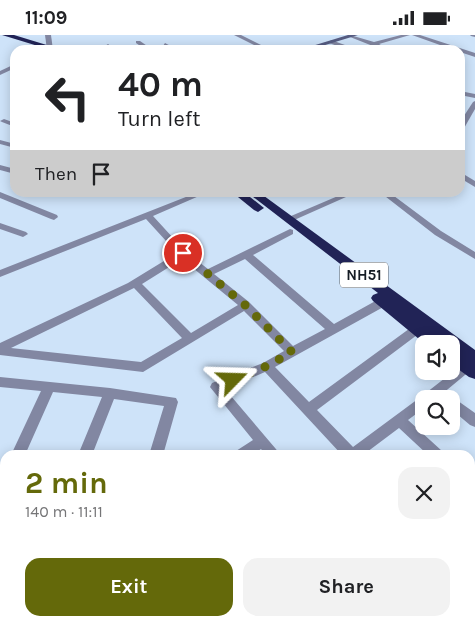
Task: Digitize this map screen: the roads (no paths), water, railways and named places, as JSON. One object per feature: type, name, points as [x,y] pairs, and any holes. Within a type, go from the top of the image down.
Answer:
[{"type":"highway","points":[[6,35],[37,45]]},
{"type":"highway","points":[[0,36],[35,45]]},
{"type":"highway","name":"NH51","points":[[244,197],[289,226],[472,366]]},
{"type":"highway","name":"NH51","points":[[257,197],[289,226],[425,335]]},
{"type":"highway","points":[[460,360],[472,366]]},
{"type":"street","points":[[237,35],[258,45]]},
{"type":"street","points":[[320,45],[350,36],[374,44],[407,35]]},
{"type":"street","points":[[415,35],[445,45]]},
{"type":"street","points":[[138,42],[142,45]]},
{"type":"street","points":[[331,42],[340,45]]},
{"type":"street","points":[[465,119],[475,103]]},
{"type":"street","points":[[4,121],[10,123]]},
{"type":"street","points":[[0,204],[4,197],[54,217]]},
{"type":"street","points":[[0,274],[192,197]]},
{"type":"street","points":[[207,274],[246,254],[289,226],[343,197]]},
{"type":"street","points":[[390,197],[438,233],[475,255]]},
{"type":"street","points":[[147,215],[183,253],[245,305],[292,352]]},
{"type":"street","points":[[0,226],[24,234]]},
{"type":"street","points":[[0,349],[135,283],[183,253]]},
{"type":"street","points":[[246,254],[333,330]]},
{"type":"street","points":[[135,283],[190,339]]},
{"type":"street","points":[[270,450],[216,387],[267,366],[383,302]]},
{"type":"street","points":[[0,349],[143,367],[245,305]]},
{"type":"street","points":[[308,409],[417,329]]},
{"type":"street","points":[[267,366],[347,450]]},
{"type":"street","points":[[439,390],[472,366]]},
{"type":"street","points":[[0,382],[110,393],[172,402],[158,450]]},
{"type":"street","points":[[20,450],[49,387]]},
{"type":"street","points":[[87,450],[110,393]]},
{"type":"street","points":[[359,450],[415,408]]},
{"type":"street","points":[[460,408],[475,421]]},
{"type":"street","points":[[398,420],[431,450]]},
{"type":"street","points":[[248,450],[262,441]]}]
